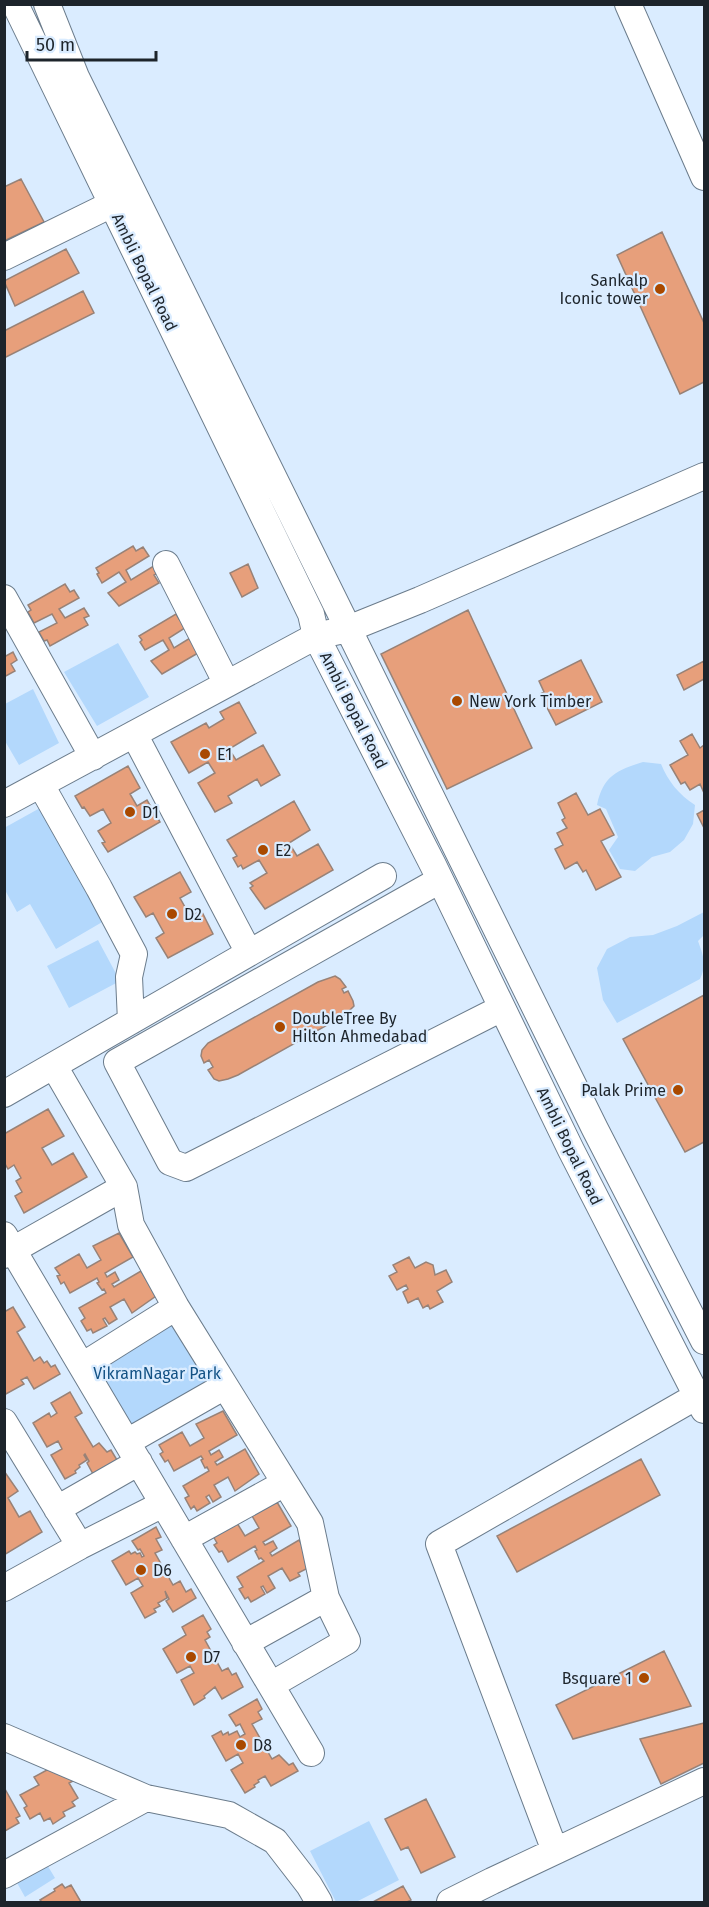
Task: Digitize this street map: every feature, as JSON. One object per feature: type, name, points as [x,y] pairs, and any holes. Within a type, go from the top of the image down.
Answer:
[{"type":"street","name":"Ambli Bopal Road","points":[[15,4],[311,614],[316,636],[440,880],[571,1150],[701,1403]]},
{"type":"street","name":"Ambli Bopal Road","points":[[47,4],[75,77],[595,1129],[701,1328]]},
{"type":"street","points":[[628,4],[705,177]]},
{"type":"street","points":[[4,257],[112,204]]},
{"type":"street","points":[[4,804],[316,636],[348,629],[420,600],[705,476]]},
{"type":"street","points":[[166,564],[227,684]]},
{"type":"street","points":[[4,598],[93,757]]},
{"type":"street","points":[[134,734],[249,953]]},
{"type":"street","points":[[40,785],[134,954],[129,977],[131,1021]]},
{"type":"street","points":[[4,1094],[383,876]]},
{"type":"street","points":[[440,880],[117,1062],[170,1162],[186,1168],[502,1008]]},
{"type":"street","points":[[54,1066],[124,1187],[131,1225],[176,1307],[310,1523],[326,1598],[347,1641],[271,1685]]},
{"type":"street","points":[[124,1187],[7,1246],[82,1366],[311,1753]]},
{"type":"street","points":[[82,1366],[176,1307]]},
{"type":"street","points":[[57,1509],[225,1386]]},
{"type":"street","points":[[555,1851],[439,1544],[701,1403]]},
{"type":"street","points":[[9,1438],[80,1546]]},
{"type":"street","points":[[184,1539],[285,1483]]},
{"type":"street","points":[[4,1588],[163,1504]]},
{"type":"street","points":[[245,1643],[326,1598]]},
{"type":"street","points":[[4,1737],[146,1798],[229,1815],[275,1841],[309,1885],[319,1902]]},
{"type":"street","points":[[450,1902],[705,1781]]},
{"type":"street","points":[[5,1872],[146,1798]]},
{"type":"green space","points":[[118,643],[149,697],[97,726],[64,672]]},
{"type":"green space","points":[[33,689],[59,743],[19,765],[5,741],[5,704]]},
{"type":"green space","points":[[643,762],[661,764],[675,787],[695,805],[693,824],[684,840],[670,852],[652,857],[635,871],[620,869],[609,850],[618,837],[606,809],[597,805],[603,787],[612,776]]},
{"type":"green space","points":[[40,808],[104,921],[56,949],[30,904],[17,912],[5,890],[4,828]]},
{"type":"green space","points":[[704,912],[704,935],[698,941],[704,964],[700,979],[617,1023],[603,1000],[597,968],[607,949],[630,937],[653,935],[677,926]]},
{"type":"green space","points":[[98,940],[120,981],[69,1008],[47,966]]},
{"type":"green space","name":"VikramNagar Park","points":[[171,1325],[208,1384],[131,1426],[98,1370]]},
{"type":"green space","points":[[369,1821],[399,1880],[356,1902],[336,1902],[310,1851]]},
{"type":"green space","points":[[46,1863],[55,1878],[25,1897],[16,1881]]},
{"type":"building","points":[[21,179],[44,222],[4,241],[4,187]]},
{"type":"building","name":"Sankalp Iconic tower","points":[[662,232],[704,323],[704,382],[680,394],[617,255]]},
{"type":"building","points":[[66,249],[79,273],[15,306],[4,281]]},
{"type":"building","points":[[83,291],[94,313],[4,358],[4,331]]},
{"type":"building","points":[[133,546],[136,551],[143,547],[149,556],[126,570],[131,580],[157,564],[162,571],[154,575],[159,583],[119,606],[108,593],[126,582],[119,572],[102,583],[96,568]]},
{"type":"building","points":[[248,564],[258,588],[242,597],[230,573]]},
{"type":"building","points":[[65,584],[70,592],[74,590],[79,598],[59,609],[65,618],[84,608],[89,616],[84,618],[88,625],[50,646],[39,632],[57,623],[52,614],[34,623],[28,612],[31,610],[28,605]]},
{"type":"building","name":"New York Timber","points":[[468,610],[532,748],[447,789],[381,654]]},
{"type":"building","points":[[176,614],[179,619],[182,617],[188,626],[169,638],[174,648],[195,635],[198,653],[162,674],[151,661],[169,650],[163,640],[145,650],[139,636]]},
{"type":"building","points":[[13,652],[17,660],[11,664],[15,671],[4,677],[4,657]]},
{"type":"building","points":[[581,660],[602,702],[556,725],[540,694],[544,692],[539,681]]},
{"type":"building","points":[[704,661],[704,679],[684,690],[677,675]]},
{"type":"building","name":"E1","points":[[239,702],[256,733],[229,749],[236,760],[263,745],[280,775],[261,786],[257,779],[228,796],[232,803],[215,812],[198,783],[215,773],[208,762],[189,773],[171,742],[206,723],[209,728],[224,719],[220,712]]},
{"type":"building","points":[[692,734],[700,748],[704,745],[704,793],[700,784],[690,790],[685,782],[681,784],[670,765],[688,755],[680,741]]},
{"type":"building","name":"D1","points":[[128,766],[140,788],[130,794],[137,806],[147,800],[160,822],[108,852],[98,831],[111,823],[103,809],[90,816],[75,796]]},
{"type":"building","points":[[576,793],[588,815],[600,809],[614,835],[601,841],[621,877],[596,890],[586,870],[583,872],[577,862],[565,869],[555,849],[563,845],[557,833],[567,828],[562,820],[565,818],[558,803]]},
{"type":"building","name":"E2","points":[[294,801],[310,830],[289,843],[297,856],[318,844],[333,870],[265,909],[250,888],[253,886],[250,883],[267,873],[259,860],[243,869],[241,865],[238,867],[233,858],[237,856],[227,840]]},
{"type":"building","points":[[704,810],[704,828],[697,814]]},
{"type":"building","name":"D2","points":[[180,872],[191,892],[180,898],[190,916],[201,910],[213,934],[168,958],[156,938],[164,933],[153,913],[146,917],[134,897]]},
{"type":"building","name":"DoubleTree By Hilton Ahmedabad","points":[[335,976],[346,987],[342,989],[344,993],[348,991],[353,1001],[354,1006],[345,1015],[238,1075],[219,1081],[214,1079],[208,1070],[213,1067],[209,1060],[204,1063],[201,1056],[202,1050],[208,1043],[318,982]]},
{"type":"building","name":"Palak Prime","points":[[704,995],[704,1142],[685,1152],[623,1039]]},
{"type":"building","points":[[48,1109],[64,1136],[42,1148],[52,1165],[73,1153],[87,1177],[24,1213],[15,1196],[22,1192],[16,1181],[21,1178],[14,1165],[8,1169],[4,1162],[4,1134]]},
{"type":"building","points":[[119,1233],[133,1257],[105,1273],[107,1277],[115,1272],[119,1280],[112,1284],[114,1287],[141,1271],[156,1296],[132,1313],[124,1299],[110,1307],[117,1319],[109,1324],[105,1318],[103,1319],[107,1326],[93,1333],[91,1329],[87,1331],[81,1321],[85,1318],[79,1308],[106,1293],[104,1289],[102,1290],[97,1283],[99,1282],[97,1278],[70,1293],[64,1282],[61,1284],[57,1276],[60,1275],[55,1268],[79,1254],[87,1268],[101,1260],[93,1246]]},
{"type":"building","points":[[409,1257],[415,1268],[426,1262],[433,1265],[435,1275],[446,1270],[452,1282],[437,1291],[443,1302],[430,1309],[428,1305],[423,1308],[418,1298],[408,1303],[403,1292],[408,1289],[406,1285],[397,1290],[389,1276],[397,1272],[393,1265]]},
{"type":"building","points":[[13,1307],[25,1327],[17,1332],[34,1361],[40,1357],[51,1367],[55,1365],[60,1374],[34,1389],[27,1377],[21,1380],[24,1384],[6,1394],[4,1390],[4,1312]]},
{"type":"building","points":[[70,1392],[82,1413],[75,1417],[93,1447],[99,1443],[107,1452],[111,1450],[117,1460],[93,1474],[85,1454],[87,1460],[79,1465],[76,1473],[65,1479],[51,1455],[62,1449],[58,1441],[47,1447],[33,1423],[49,1413],[51,1417],[57,1413],[51,1403]]},
{"type":"building","points":[[223,1411],[237,1435],[209,1451],[211,1455],[219,1450],[223,1457],[215,1462],[217,1465],[245,1449],[259,1474],[235,1491],[228,1477],[214,1485],[221,1497],[213,1502],[209,1495],[206,1497],[210,1503],[197,1511],[194,1506],[191,1509],[185,1498],[189,1496],[183,1486],[209,1471],[201,1460],[203,1459],[201,1456],[174,1471],[168,1460],[165,1462],[160,1454],[163,1452],[159,1445],[182,1432],[190,1446],[204,1438],[196,1424]]},
{"type":"building","points":[[641,1459],[660,1495],[517,1572],[497,1536]]},
{"type":"building","points":[[4,1471],[18,1491],[8,1498],[19,1517],[30,1511],[42,1532],[4,1555]]},
{"type":"building","points":[[277,1502],[291,1526],[263,1542],[265,1545],[273,1541],[277,1548],[270,1553],[272,1556],[299,1540],[314,1565],[298,1573],[300,1576],[290,1581],[282,1568],[268,1576],[275,1588],[267,1593],[263,1586],[261,1587],[265,1594],[251,1602],[248,1597],[245,1599],[239,1589],[243,1587],[237,1577],[264,1561],[259,1559],[255,1546],[228,1562],[222,1551],[219,1552],[214,1545],[217,1543],[213,1536],[237,1523],[245,1536],[259,1528],[251,1514]]},
{"type":"building","name":"D6","points":[[156,1527],[161,1537],[156,1539],[162,1550],[155,1553],[173,1585],[180,1581],[186,1592],[191,1589],[196,1598],[173,1612],[166,1601],[169,1599],[165,1591],[167,1598],[158,1603],[160,1606],[154,1609],[156,1612],[145,1618],[131,1593],[143,1586],[138,1578],[126,1585],[112,1561],[129,1551],[131,1554],[135,1552],[144,1556],[132,1541]]},
{"type":"building","name":"D7","points":[[203,1615],[211,1629],[207,1632],[210,1637],[205,1640],[222,1671],[228,1668],[232,1675],[236,1673],[243,1687],[222,1699],[215,1687],[204,1696],[205,1698],[194,1705],[181,1680],[194,1673],[190,1666],[177,1673],[163,1649],[186,1635],[182,1627]]},
{"type":"building","name":"Bsquare 1","points":[[664,1651],[691,1706],[573,1739],[556,1705]]},
{"type":"building","name":"D8","points":[[257,1699],[262,1709],[258,1712],[262,1719],[252,1724],[272,1759],[279,1755],[289,1765],[293,1763],[298,1771],[271,1786],[265,1776],[258,1780],[255,1787],[245,1793],[231,1770],[243,1763],[238,1754],[226,1761],[212,1736],[221,1731],[223,1735],[237,1731],[240,1737],[245,1734],[240,1724],[236,1726],[229,1715]]},
{"type":"building","points":[[704,1723],[704,1763],[661,1784],[640,1739]]},
{"type":"building","points":[[56,1765],[81,1777],[69,1783],[78,1798],[72,1802],[75,1806],[63,1812],[65,1816],[53,1824],[50,1818],[44,1821],[40,1813],[30,1819],[24,1808],[27,1806],[20,1795],[39,1785],[34,1777]]},
{"type":"building","points":[[5,1789],[20,1816],[16,1818],[19,1823],[5,1831]]},
{"type":"building","points":[[426,1799],[455,1857],[421,1873],[408,1847],[401,1850],[385,1819]]},
{"type":"building","points":[[62,1884],[65,1888],[71,1885],[81,1902],[42,1902],[40,1900],[55,1891],[54,1889]]},
{"type":"building","points":[[403,1886],[411,1900],[373,1902]]},
{"type":"place","name":"Sankalp Iconic tower","points":[[660,289]]},
{"type":"place","name":"New York Timber","points":[[457,701]]},
{"type":"place","name":"E1","points":[[205,754]]},
{"type":"place","name":"D1","points":[[130,812]]},
{"type":"place","name":"E2","points":[[263,850]]},
{"type":"place","name":"D2","points":[[172,914]]},
{"type":"place","name":"DoubleTree By Hilton Ahmedabad","points":[[280,1027]]},
{"type":"place","name":"Palak Prime","points":[[678,1090]]},
{"type":"place","name":"D6","points":[[141,1570]]},
{"type":"place","name":"D7","points":[[191,1657]]},
{"type":"place","name":"Bsquare 1","points":[[644,1678]]},
{"type":"place","name":"D8","points":[[241,1745]]}]
